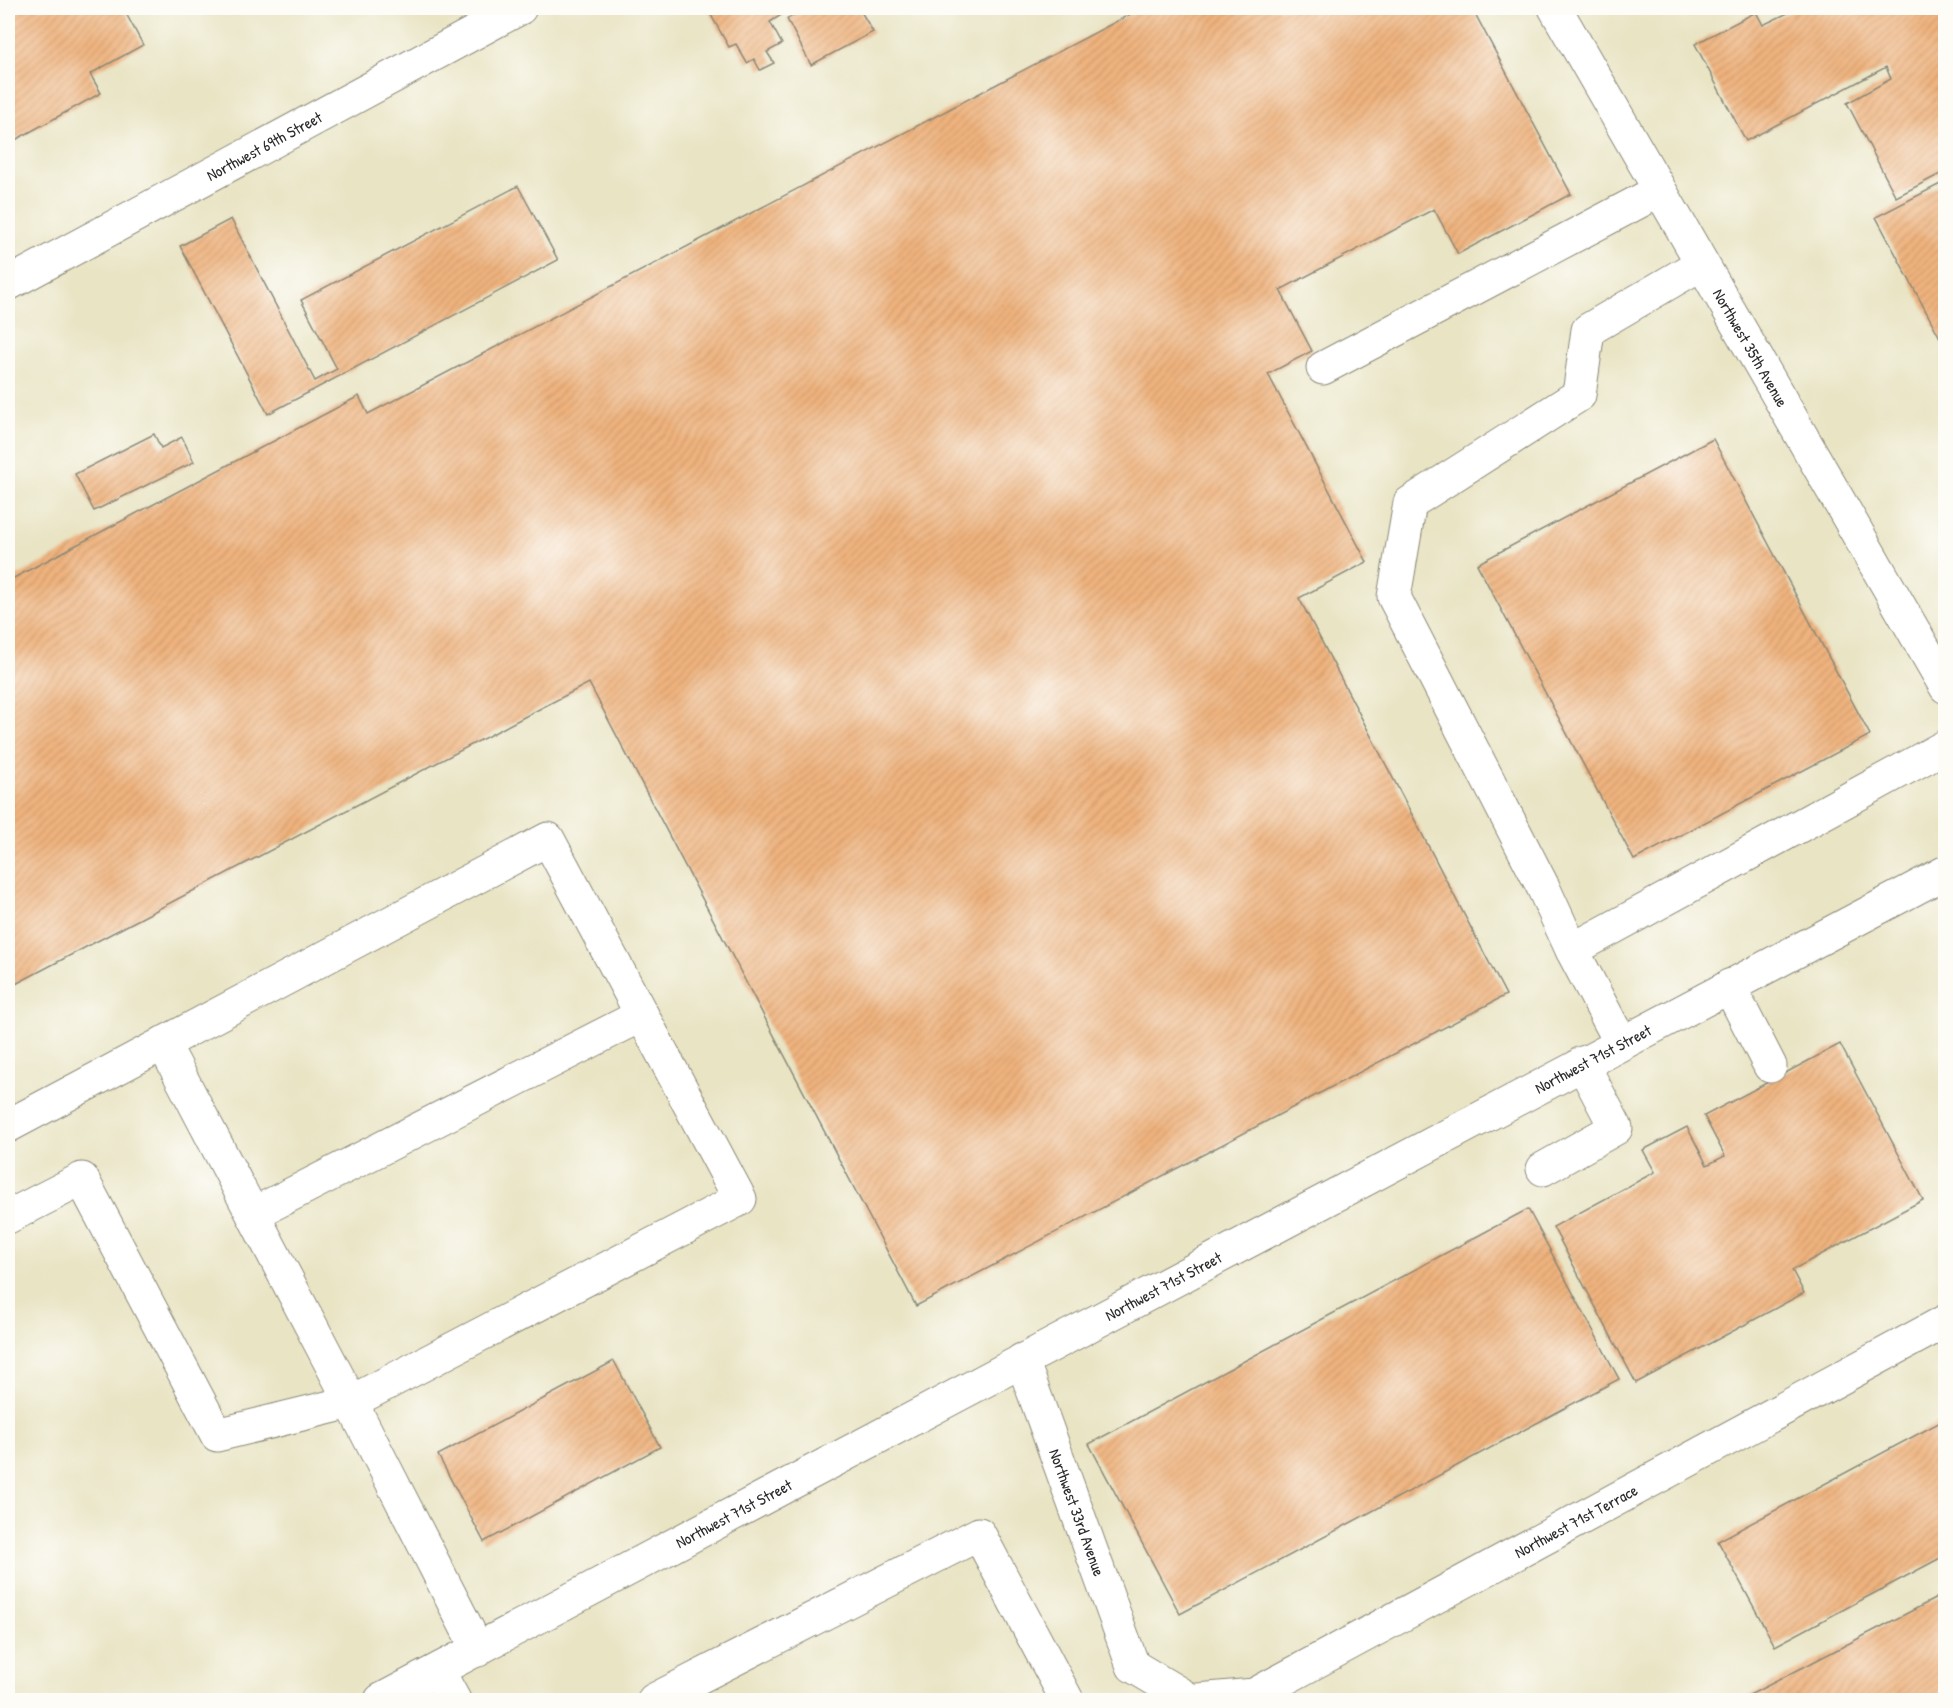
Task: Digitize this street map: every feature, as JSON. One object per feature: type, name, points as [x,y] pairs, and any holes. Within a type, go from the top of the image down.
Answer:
[{"type":"street","name":"Northwest 69th Street","points":[[8,284],[520,8]]},
{"type":"street","name":"Northwest 35th Avenue","points":[[1555,8],[1946,687]]},
{"type":"street","points":[[1323,369],[1659,191]]},
{"type":"street","points":[[1621,1043],[1394,597],[1410,503],[1579,395],[1588,330],[1701,264]]},
{"type":"street","points":[[1572,950],[1946,746]]},
{"type":"street","points":[[8,1126],[548,839],[740,1199],[351,1402],[217,1435],[82,1179],[8,1217]]},
{"type":"street","name":"Northwest 71st Street","points":[[381,1701],[1946,872]]},
{"type":"street","points":[[1729,986],[1770,1066]]},
{"type":"street","points":[[253,1214],[642,1015]]},
{"type":"street","points":[[163,1044],[478,1650]]},
{"type":"street","points":[[1543,1169],[1616,1128],[1582,1064]]},
{"type":"street","name":"Northwest 71st Terrace","points":[[1198,1701],[1254,1695],[1946,1321]]},
{"type":"street","name":"Northwest 33rd Avenue","points":[[1022,1360],[1133,1666],[1190,1701]]},
{"type":"street","points":[[654,1701],[979,1534],[1067,1701]]},
{"type":"street","points":[[438,1671],[454,1701]]},
{"type":"building","points":[[17,8],[123,8],[143,45],[90,74],[101,93],[8,144],[8,13]]},
{"type":"building","points":[[707,8],[783,8],[786,12],[770,22],[782,44],[767,52],[774,63],[760,70],[754,59],[747,63],[736,44],[729,47]]},
{"type":"building","points":[[804,8],[859,8],[873,32],[811,65],[787,19]]},
{"type":"building","points":[[1142,8],[1472,8],[1571,194],[1458,254],[1434,209],[1280,290],[1312,351],[1268,374],[1367,562],[1299,598],[1506,995],[916,1306],[589,683],[8,988],[8,581],[359,396],[368,414]]},
{"type":"building","points":[[1798,8],[1946,8],[1946,171],[1896,197],[1847,103],[1891,79],[1886,67],[1746,141],[1695,44],[1756,12],[1763,25]]},
{"type":"building","points":[[1946,181],[1946,349],[1876,217]]},
{"type":"building","points":[[518,186],[558,260],[268,414],[180,246],[231,219],[315,381],[337,369],[301,300]]},
{"type":"building","points":[[154,434],[161,448],[182,437],[194,462],[94,511],[75,474]]},
{"type":"building","points":[[1713,439],[1870,735],[1634,860],[1477,564]]},
{"type":"building","points":[[1840,1044],[1923,1200],[1792,1270],[1804,1293],[1636,1383],[1553,1227],[1655,1172],[1643,1150],[1687,1127],[1707,1165],[1725,1156],[1704,1116]]},
{"type":"building","points":[[1528,1209],[1619,1379],[1180,1614],[1089,1444]]},
{"type":"building","points":[[614,1361],[660,1447],[484,1542],[438,1455]]},
{"type":"building","points":[[1946,1419],[1946,1555],[1775,1646],[1718,1541]]},
{"type":"building","points":[[1946,1593],[1946,1700],[1740,1700]]}]
